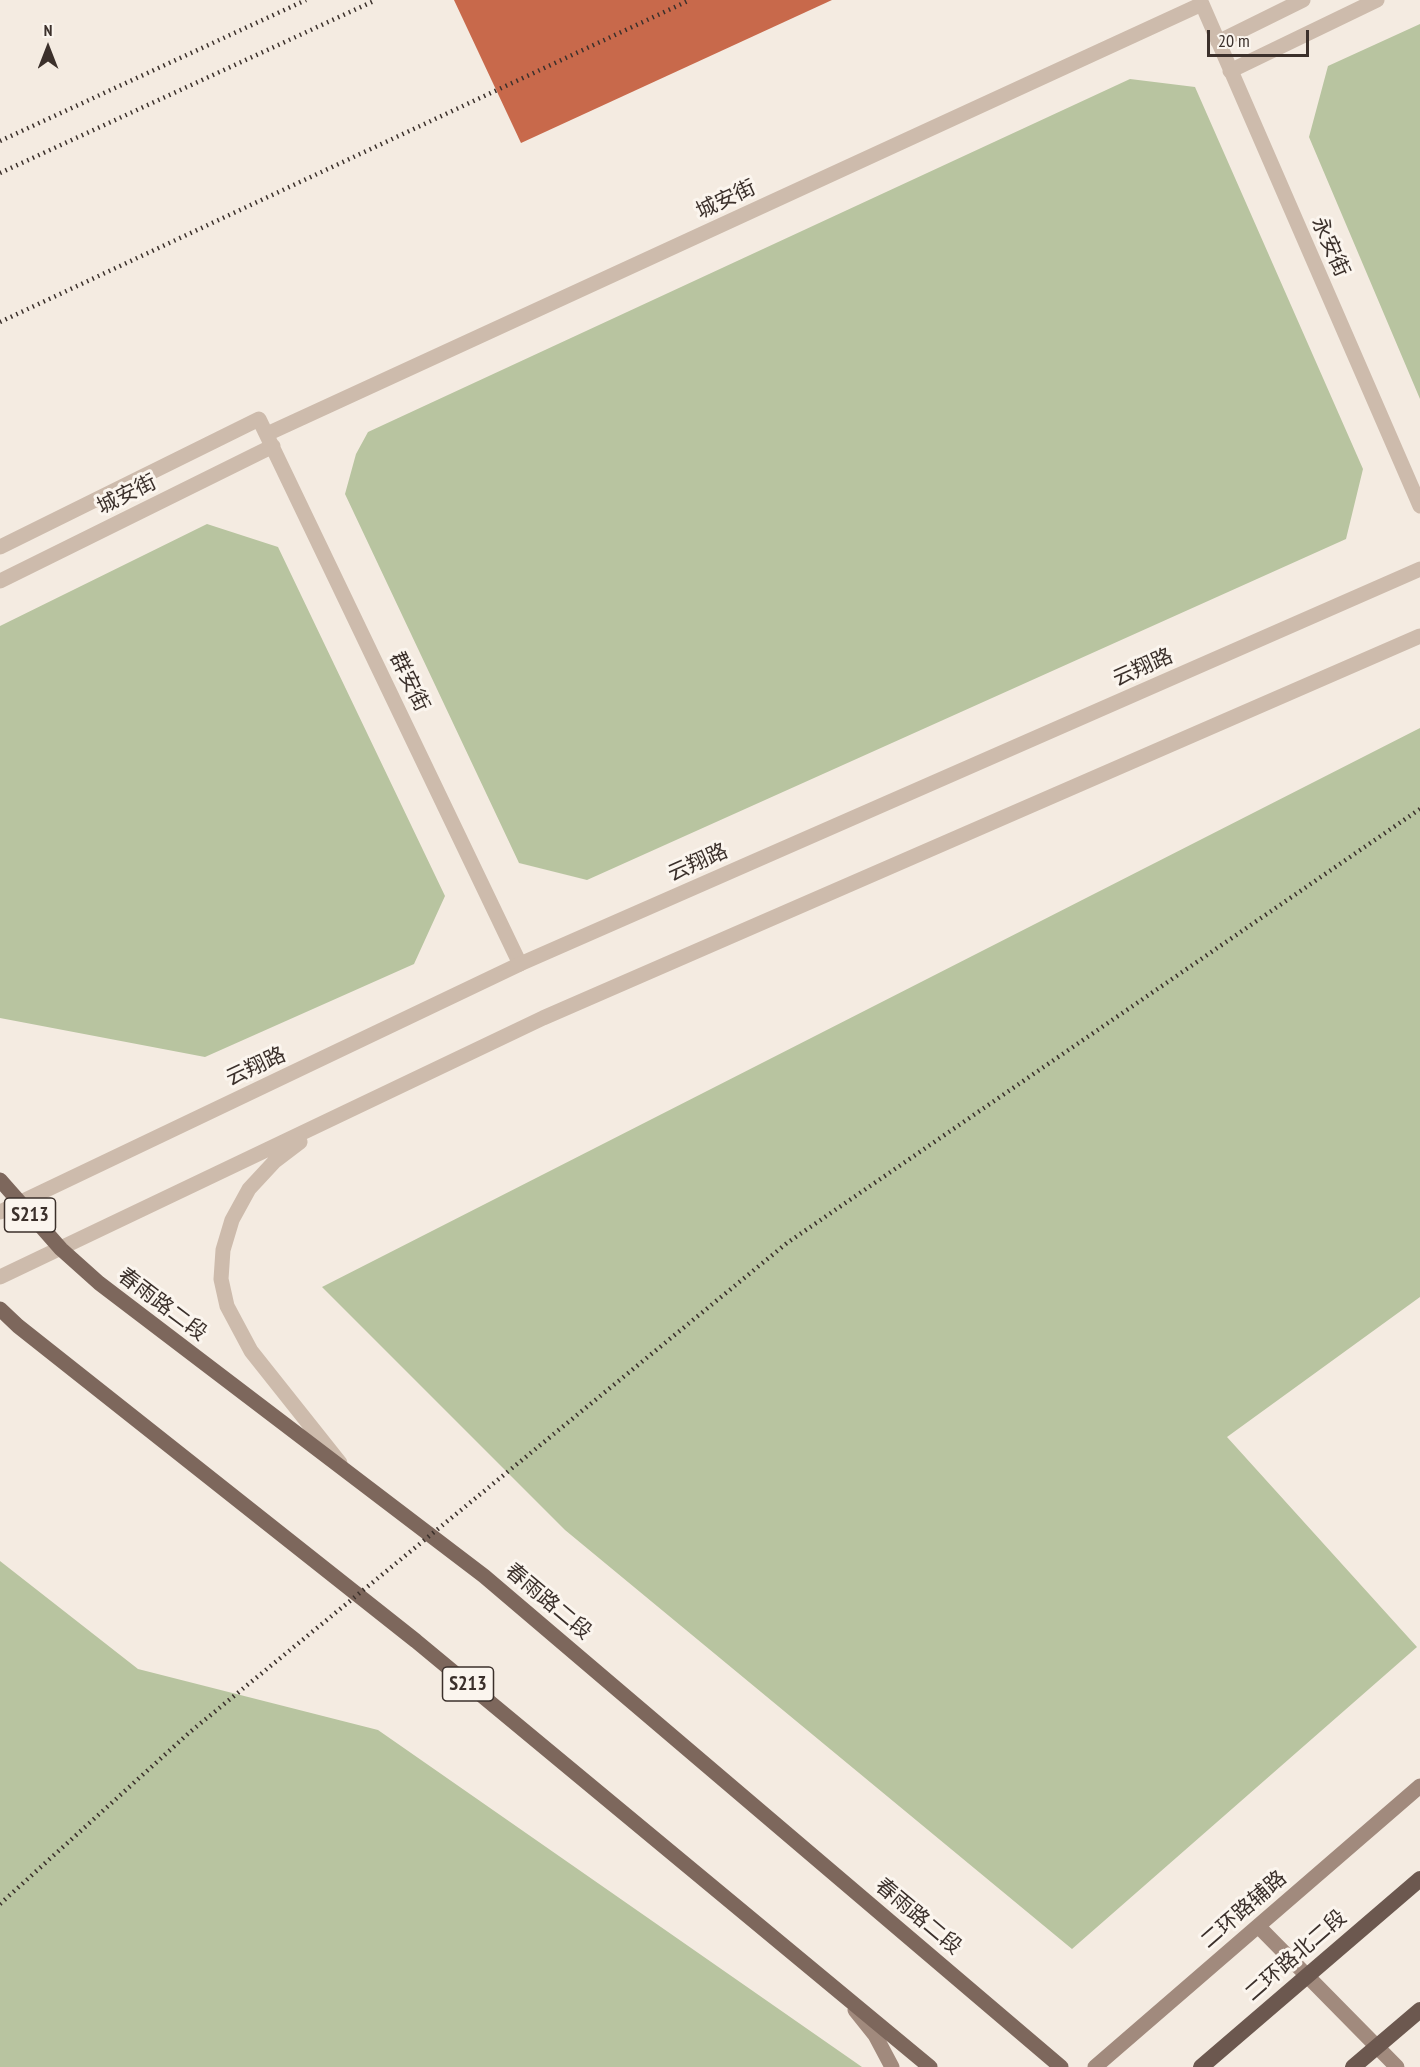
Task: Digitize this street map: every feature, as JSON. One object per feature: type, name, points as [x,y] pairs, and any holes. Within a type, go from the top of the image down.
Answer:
[{"type":"highway","name":"二环路北二段","points":[[1201,2067],[1420,1879]]},
{"type":"highway","points":[[1353,2067],[1420,2010]]},
{"type":"main road","name":"春雨路二段","points":[[0,1180],[61,1249],[99,1283],[484,1576],[1061,2067]]},
{"type":"main road","name":"S213","points":[[0,1309],[18,1326],[416,1641],[930,2067]]},
{"type":"main road","name":"二环路辅路","points":[[1095,2067],[1420,1786]]},
{"type":"main road","points":[[1258,1926],[1397,2067]]},
{"type":"main road","points":[[804,1963],[854,2008],[875,2035],[892,2067]]},
{"type":"street","points":[[1218,42],[1304,0]]},
{"type":"street","points":[[1230,71],[1377,0]]},
{"type":"street","name":"永安街","points":[[1202,4],[1420,506]]},
{"type":"street","name":"城安街","points":[[0,581],[270,440],[1202,4]]},
{"type":"street","name":"城安街","points":[[0,547],[259,419]]},
{"type":"street","name":"群安街","points":[[259,419],[520,964]]},
{"type":"street","name":"云翔路","points":[[0,1212],[520,964],[1420,569]]},
{"type":"street","points":[[0,1277],[543,1018],[1420,636]]},
{"type":"street","points":[[323,1124],[275,1161],[249,1189],[232,1220],[223,1250],[221,1279],[227,1306],[251,1351],[348,1472]]},
{"type":"green space","points":[[1420,24],[1420,399],[1309,137],[1328,66]]},
{"type":"green space","points":[[1130,79],[1195,87],[1363,469],[1346,539],[587,880],[519,863],[345,494],[356,454],[368,432]]},
{"type":"green space","points":[[207,524],[278,547],[445,896],[414,964],[205,1057],[0,1018],[0,626]]},
{"type":"green space","points":[[1420,728],[1420,1297],[1227,1437],[1417,1647],[1072,1949],[565,1530],[322,1287]]},
{"type":"green space","points":[[0,1561],[138,1669],[378,1730],[862,2067],[0,2067]]},
{"type":"building","points":[[454,0],[832,0],[521,143]]},
{"type":"railway","points":[[0,141],[306,0]]},
{"type":"railway","points":[[0,173],[376,0]]},
{"type":"railway","points":[[0,322],[690,0]]},
{"type":"railway","points":[[0,1904],[190,1732],[787,1243],[1420,809]]}]
